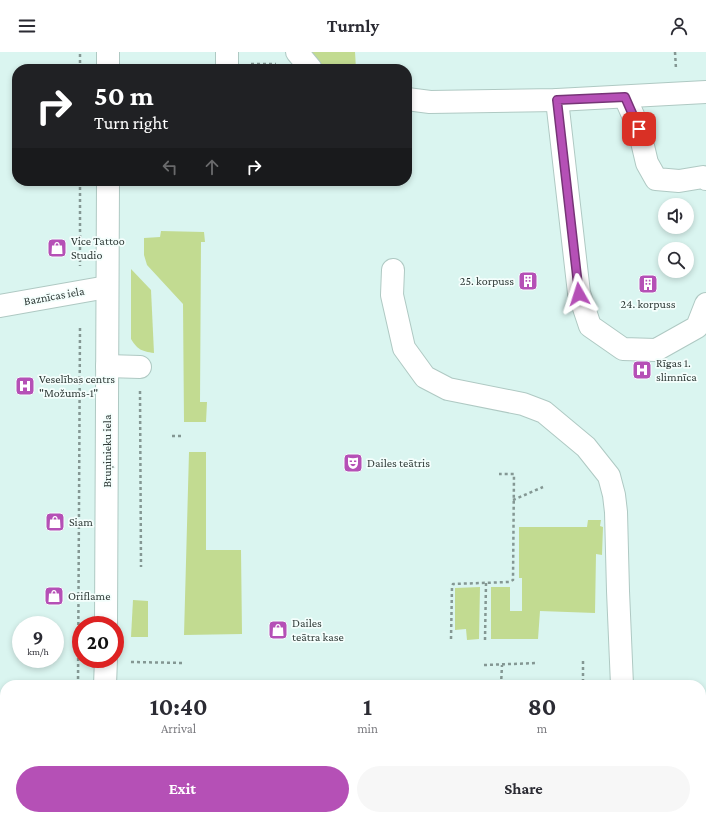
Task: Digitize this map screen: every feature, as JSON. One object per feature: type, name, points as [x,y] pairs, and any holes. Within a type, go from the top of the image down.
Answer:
[{"type":"main road","points":[[108,52],[108,64]]},
{"type":"main road","points":[[412,100],[430,102],[557,100],[706,92]]},
{"type":"main road","points":[[625,97],[639,129],[647,163],[656,179],[679,181],[703,177],[706,179]]},
{"type":"main road","points":[[557,100],[579,294],[590,326],[623,349],[656,350],[702,336],[706,304]]},
{"type":"main road","name":"Bruņinieku iela","points":[[106,616],[108,186]]},
{"type":"main road","points":[[393,270],[392,295],[404,348],[425,377],[448,389],[523,404],[544,412],[586,447],[609,476],[614,495],[616,512],[622,680]]},
{"type":"main road","name":"Baznīcas iela","points":[[0,306],[107,287]]},
{"type":"main road","points":[[107,366],[140,367]]},
{"type":"main road","points":[[105,680],[106,668]]},
{"type":"path","points":[[80,52],[80,64]]},
{"type":"path","points":[[227,58],[305,62]]},
{"type":"path","points":[[78,680],[80,186]]},
{"type":"path","points":[[140,367],[141,566]]},
{"type":"path","points":[[172,436],[183,436]]},
{"type":"path","points":[[451,639],[452,587],[454,584],[509,582],[513,580],[514,474],[499,474]]},
{"type":"path","points":[[513,500],[544,487]]},
{"type":"path","points":[[485,640],[486,583]]},
{"type":"path","points":[[583,661],[583,680]]},
{"type":"path","points":[[127,662],[184,663]]},
{"type":"path","points":[[484,665],[538,663]]},
{"type":"path","points":[[501,680],[502,664]]},
{"type":"green space","points":[[311,52],[355,52],[356,64],[319,64]]},
{"type":"green space","points":[[161,231],[204,232],[205,242],[201,242],[200,402],[207,402],[206,422],[184,422],[183,304],[147,265],[144,255],[144,238],[160,237]]},
{"type":"green space","points":[[131,269],[151,290],[154,353],[146,352],[140,349],[131,339]]},
{"type":"green space","points":[[189,452],[206,452],[206,550],[241,550],[242,634],[184,635]]},
{"type":"green space","points":[[588,520],[601,520],[600,526],[603,527],[602,555],[596,554],[595,613],[540,611],[538,639],[491,639],[491,587],[510,587],[510,611],[522,611],[522,578],[519,578],[519,527],[587,527]]},
{"type":"green space","points":[[480,587],[479,639],[467,640],[466,629],[455,630],[455,588]]},
{"type":"green space","points":[[133,600],[148,601],[148,637],[131,637]]},
{"type":"place","name":"Vice Tattoo Studio","points":[[57,248]]},
{"type":"place","name":"25. korpuss","points":[[528,281]]},
{"type":"place","name":"24. korpuss","points":[[648,284]]},
{"type":"place","name":"Rīgas 1. slimnīca","points":[[642,370]]},
{"type":"place","name":"Veselības centrs \"Možums-1\"","points":[[25,386]]},
{"type":"place","name":"Dailes teātris","points":[[353,463]]},
{"type":"place","name":"Siam","points":[[55,522]]},
{"type":"place","name":"Oriflame","points":[[54,596]]},
{"type":"place","name":"Dailes teātra kase","points":[[278,630]]},
{"type":"route","points":[[579,294],[557,100],[625,97],[639,129]]}]
